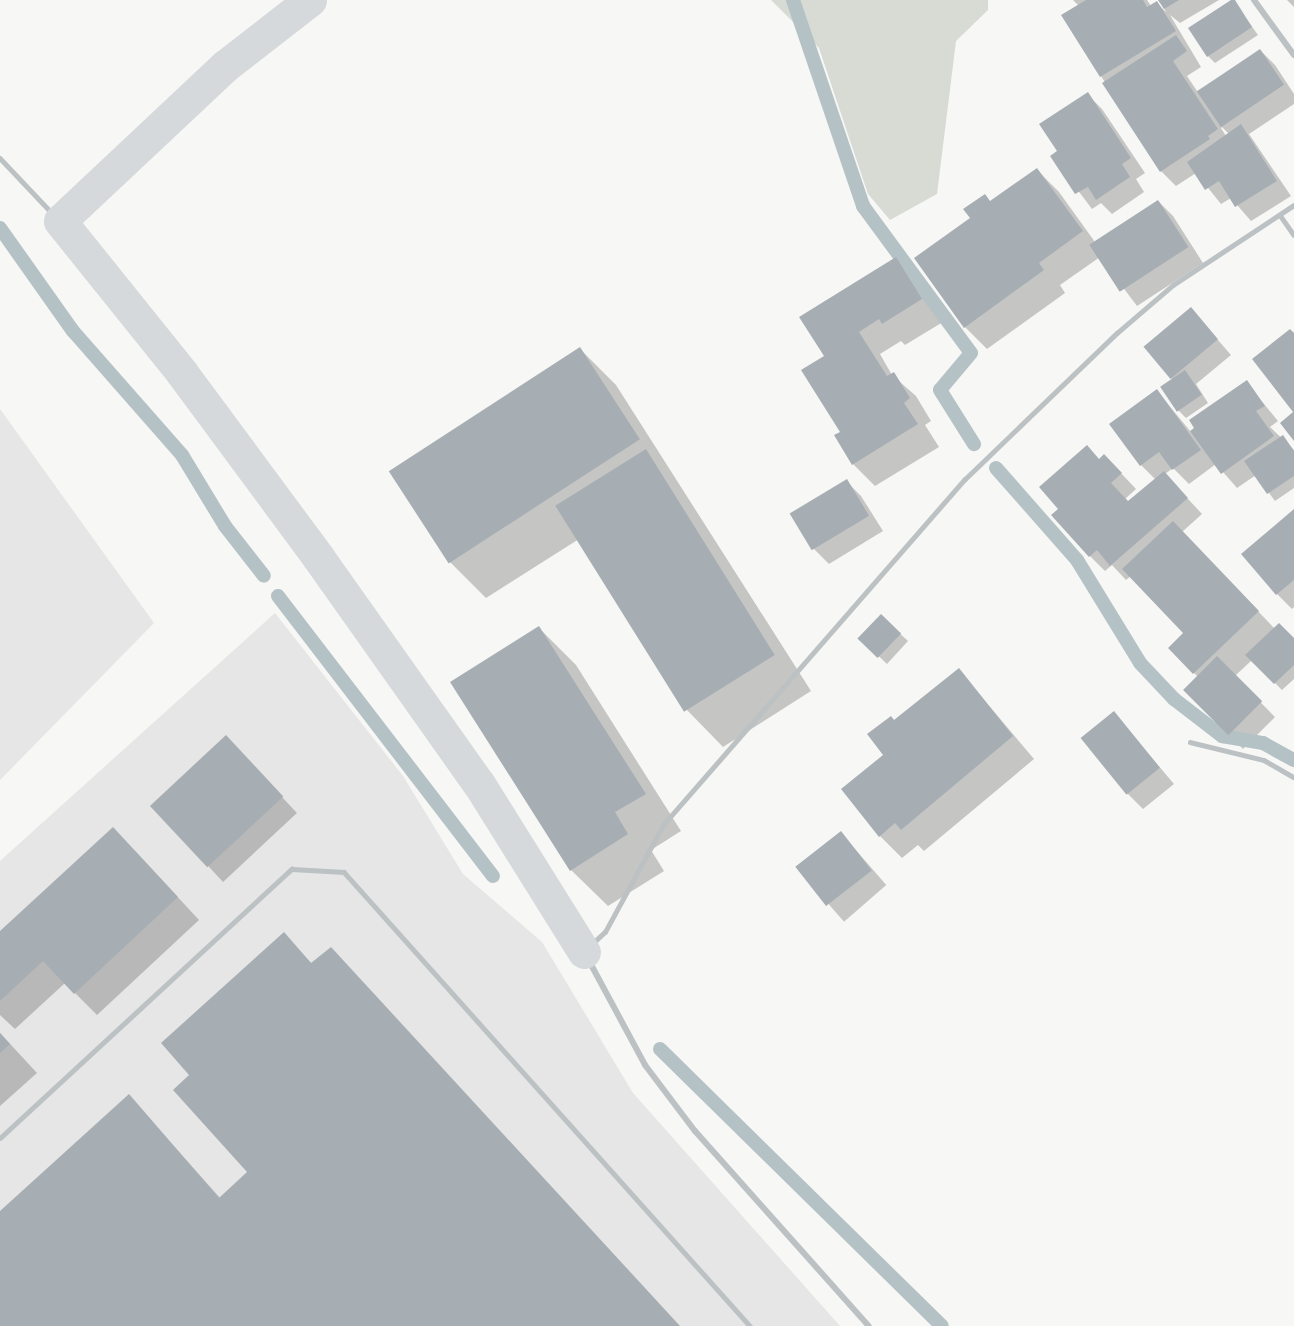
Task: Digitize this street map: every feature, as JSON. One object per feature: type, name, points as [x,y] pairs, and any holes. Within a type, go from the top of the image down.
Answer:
[{"type":"street","points":[[310,0],[225,66],[60,221],[182,373],[318,557],[479,784],[584,952],[645,1065],[695,1131],[868,1326]]},
{"type":"street","points":[[1254,0],[1294,55]]},
{"type":"lane","points":[[0,158],[60,221]]},
{"type":"lane","points":[[584,952],[604,932],[663,825],[964,480],[1165,292],[1294,205]]},
{"type":"lane","points":[[1280,215],[1294,235]]},
{"type":"lane","points":[[1190,742],[1264,760],[1294,777]]},
{"type":"lane","points":[[0,1138],[292,869],[344,872],[750,1326]]},
{"type":"shaded area","points":[[771,0],[988,0],[988,10],[956,41],[937,194],[890,220],[868,194],[819,48]]},
{"type":"shaded area","points":[[0,409],[154,623],[0,780]]},
{"type":"shaded area","points":[[275,613],[403,776],[463,874],[542,942],[633,1093],[840,1326],[0,1326],[0,861]]},
{"type":"building","points":[[1086,0],[1143,0],[1147,7],[1157,1],[1176,31],[1100,77],[1061,15]]},
{"type":"building","points":[[1158,0],[1179,0],[1164,9]]},
{"type":"building","points":[[1231,0],[1235,0],[1252,27],[1207,57],[1188,28]]},
{"type":"building","points":[[1176,35],[1187,51],[1173,61],[1218,129],[1208,136],[1210,139],[1160,172],[1102,83]]},
{"type":"building","points":[[1260,49],[1284,85],[1221,127],[1197,91]]},
{"type":"building","points":[[1088,92],[1131,158],[1122,164],[1130,177],[1096,200],[1088,187],[1075,194],[1050,156],[1057,151],[1039,124]]},
{"type":"building","points":[[1241,124],[1277,181],[1235,207],[1219,181],[1205,190],[1187,162]]},
{"type":"building","points":[[1037,168],[1083,231],[1039,263],[1044,270],[964,328],[914,258],[970,218],[963,209],[985,194],[990,201]]},
{"type":"building","points":[[1158,200],[1188,247],[1120,292],[1089,245]]},
{"type":"building","points":[[896,257],[922,299],[882,324],[879,319],[859,332],[887,376],[894,372],[910,398],[904,403],[918,424],[852,465],[834,435],[840,432],[801,370],[824,356],[799,317]]},
{"type":"building","points":[[1191,307],[1218,339],[1171,379],[1144,347]]},
{"type":"building","points":[[1290,329],[1294,333],[1294,441],[1280,423],[1293,412],[1252,359]]},
{"type":"building","points":[[580,347],[640,439],[449,563],[389,471]]},
{"type":"building","points":[[1185,370],[1202,395],[1177,412],[1160,387]]},
{"type":"building","points":[[1247,380],[1265,406],[1256,411],[1274,436],[1221,474],[1190,431],[1194,428],[1189,420]]},
{"type":"building","points":[[1157,389],[1201,450],[1172,470],[1159,452],[1140,466],[1109,424]]},
{"type":"building","points":[[1283,435],[1294,451],[1294,476],[1267,494],[1244,461]]},
{"type":"building","points":[[1087,445],[1099,459],[1104,454],[1122,473],[1111,483],[1128,501],[1164,471],[1188,498],[1110,566],[1097,550],[1089,557],[1051,515],[1058,509],[1039,487]]},
{"type":"building","points":[[646,449],[775,655],[684,712],[555,506]]},
{"type":"building","points":[[847,479],[869,516],[812,550],[790,514]]},
{"type":"building","points":[[1294,509],[1294,580],[1276,595],[1241,554]]},
{"type":"building","points":[[1173,521],[1259,611],[1193,674],[1168,648],[1183,633],[1122,569]]},
{"type":"building","points":[[881,614],[901,633],[878,658],[857,638]]},
{"type":"building","points":[[1279,623],[1294,638],[1294,665],[1274,684],[1245,655]]},
{"type":"building","points":[[539,626],[646,794],[615,812],[628,834],[570,871],[450,682]]},
{"type":"building","points":[[1217,656],[1262,701],[1228,735],[1183,690]]},
{"type":"building","points":[[959,668],[1013,736],[901,830],[895,823],[879,837],[841,789],[883,755],[867,734],[891,716],[894,720]]},
{"type":"building","points":[[1114,711],[1160,768],[1127,795],[1081,738]]},
{"type":"building","points":[[226,735],[283,796],[207,867],[150,806]]},
{"type":"building","points":[[113,827],[178,897],[74,994],[43,961],[0,1001],[0,931]]},
{"type":"building","points":[[841,831],[872,870],[826,906],[795,867]]},
{"type":"building","points":[[284,932],[311,963],[331,947],[680,1326],[0,1326],[0,1211],[129,1094],[219,1198],[247,1172],[173,1090],[189,1075],[161,1043]]},
{"type":"building","points":[[0,1033],[10,1044],[0,1053]]},
{"type":"waterway","points":[[793,0],[863,206],[971,353],[940,390],[974,444]]},
{"type":"waterway","points":[[0,228],[73,331],[182,455],[225,526],[264,576]]},
{"type":"waterway","points":[[996,468],[1077,560],[1140,663],[1174,699],[1222,736],[1263,743],[1294,760]]},
{"type":"waterway","points":[[278,596],[493,876]]},
{"type":"waterway","points":[[660,1049],[942,1326]]}]
